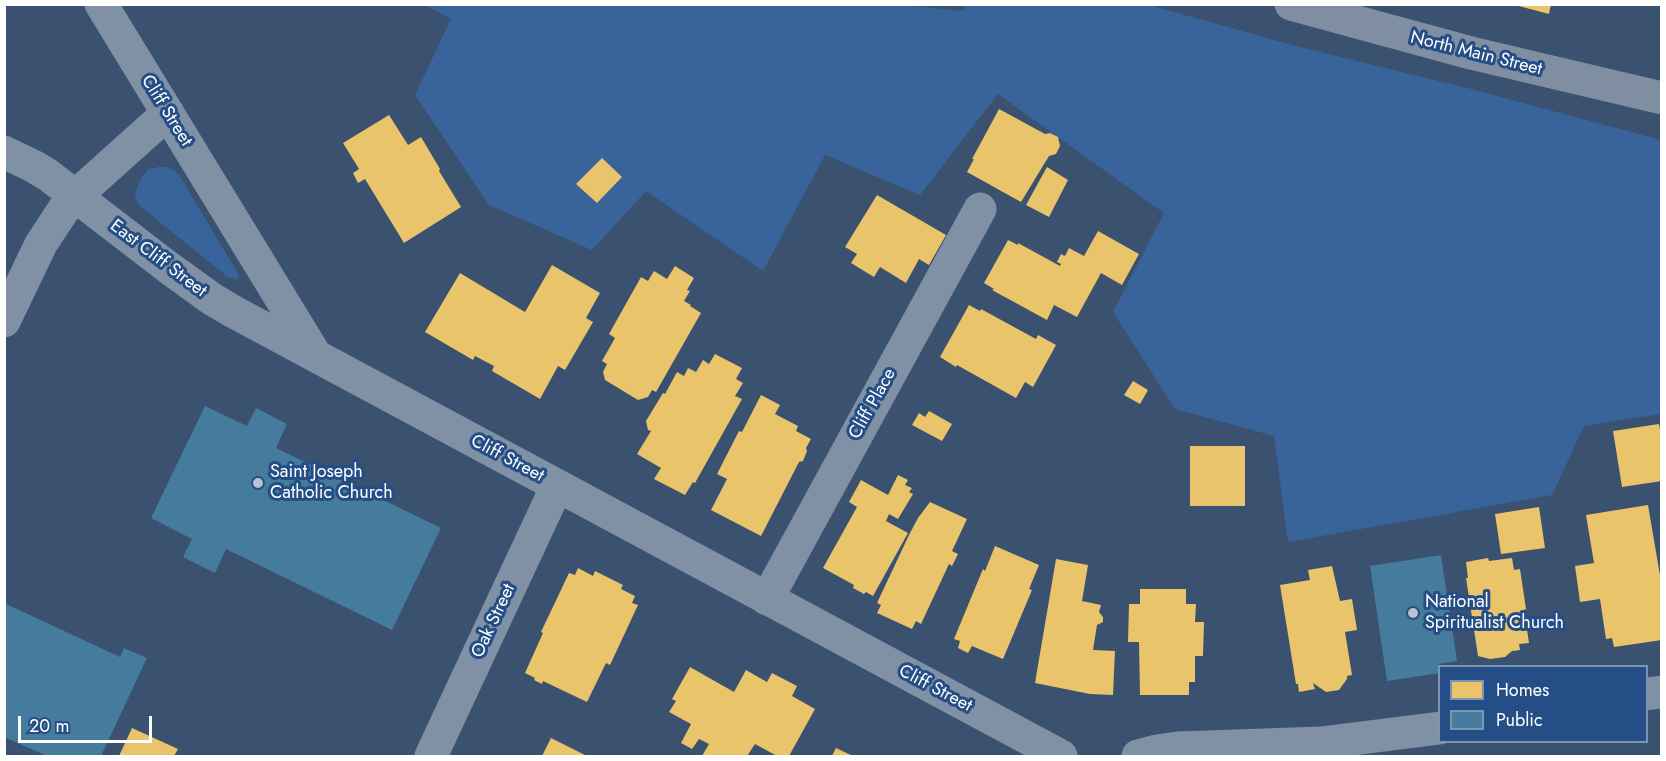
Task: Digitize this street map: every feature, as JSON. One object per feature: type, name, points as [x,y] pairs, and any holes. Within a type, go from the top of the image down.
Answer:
[{"type":"main road","name":"North Main Street","points":[[1291,4],[1551,73],[1662,98]]},
{"type":"street","name":"Cliff Street","points":[[101,4],[317,358],[1061,756]]},
{"type":"street","points":[[4,321],[41,244],[66,206],[168,113]]},
{"type":"street","name":"East Cliff Street","points":[[4,152],[33,166],[76,196],[198,289],[234,312],[317,358]]},
{"type":"street","name":"Cliff Place","points":[[767,599],[980,209]]},
{"type":"street","name":"Oak Street","points":[[431,756],[557,486]]},
{"type":"street","points":[[1138,756],[1157,750],[1178,748],[1330,750],[1438,728]]},
{"type":"shaded area","points":[[891,4],[964,11],[966,4],[1149,5],[1292,45],[1471,89],[1661,140],[1661,414],[1584,426],[1552,495],[1288,542],[1274,436],[1175,409],[1113,312],[1164,213],[998,94],[920,195],[825,155],[763,271],[646,191],[592,250],[489,205],[415,95],[451,19],[425,5]]},
{"type":"shaded area","points":[[167,167],[179,175],[239,275],[237,279],[229,278],[140,206],[135,194],[138,185],[148,170]]},
{"type":"building: Homes","points":[[1511,4],[1551,4],[1549,14]]},
{"type":"building: Homes","points":[[999,109],[1045,134],[1050,133],[1058,137],[1060,146],[1056,154],[1049,156],[1021,202],[967,172]]},
{"type":"building: Homes","points":[[389,115],[408,145],[421,137],[461,207],[404,243],[365,179],[358,183],[353,173],[359,169],[343,143]]},
{"type":"building: Homes","points":[[602,158],[622,177],[597,203],[576,184]]},
{"type":"building: Homes","points":[[1047,167],[1068,180],[1049,217],[1026,205]]},
{"type":"building: Homes","points":[[877,195],[946,235],[929,265],[919,259],[906,283],[880,267],[874,277],[851,263],[857,254],[845,247]]},
{"type":"building: Homes","points":[[1098,231],[1139,254],[1122,285],[1101,273],[1077,317],[1054,305],[1047,320],[992,290],[994,289],[984,283],[1008,240],[1060,266],[1061,264],[1057,262],[1061,254],[1065,256],[1069,248],[1084,256]]},
{"type":"building: Homes","points":[[552,265],[600,293],[586,318],[593,322],[565,370],[558,366],[540,399],[492,371],[494,366],[475,356],[473,360],[425,332],[460,273],[525,312]]},
{"type":"building: Homes","points":[[675,266],[694,278],[684,301],[701,313],[656,392],[652,390],[648,397],[638,400],[605,380],[603,372],[607,364],[602,361],[615,338],[609,334],[641,277],[648,281],[654,271],[667,279]]},
{"type":"building: Homes","points":[[969,305],[980,311],[981,309],[1036,339],[1038,335],[1056,345],[1033,387],[1025,382],[1016,398],[940,357]]},
{"type":"building: Homes","points":[[715,354],[742,368],[736,379],[743,383],[735,396],[742,399],[695,483],[693,482],[685,495],[654,479],[661,468],[637,454],[651,431],[648,430],[646,421],[677,372],[684,376],[688,368],[696,372],[703,360],[709,364]]},
{"type":"building: Homes","points":[[1133,381],[1148,390],[1140,404],[1124,395]]},
{"type":"building: Homes","points":[[761,395],[780,405],[775,414],[798,426],[796,431],[811,439],[803,461],[799,462],[761,536],[711,510],[727,479],[717,474]]},
{"type":"building: Homes","points":[[929,411],[952,424],[942,441],[912,425],[919,413],[925,417]]},
{"type":"building: Homes","points":[[1659,424],[1662,443],[1662,481],[1622,487],[1613,431]]},
{"type":"building: Homes","points":[[1190,446],[1245,446],[1245,506],[1190,506]]},
{"type":"building: Homes","points":[[898,475],[908,480],[905,485],[912,488],[909,492],[913,494],[898,519],[889,514],[886,521],[908,533],[873,596],[866,592],[864,594],[853,588],[854,585],[823,568],[857,507],[849,502],[861,480],[888,495]]},
{"type":"building: Homes","points":[[930,502],[967,519],[952,551],[958,554],[952,566],[949,564],[921,624],[916,621],[912,629],[877,613],[881,605],[877,603],[909,535]]},
{"type":"building: Homes","points":[[1648,505],[1662,587],[1662,640],[1614,647],[1612,638],[1606,639],[1600,599],[1580,602],[1575,566],[1594,563],[1586,515]]},
{"type":"building: Homes","points":[[1539,507],[1545,548],[1501,554],[1495,514]]},
{"type":"building: Homes","points":[[995,546],[1039,565],[1029,589],[1032,590],[1003,659],[972,646],[968,653],[958,648],[960,641],[954,639]]},
{"type":"building: Homes","points":[[1488,558],[1489,561],[1512,558],[1514,570],[1520,569],[1529,643],[1519,644],[1520,650],[1512,651],[1505,657],[1490,659],[1478,656],[1466,578],[1468,578],[1466,562]]},
{"type":"building: Homes","points":[[1056,559],[1088,565],[1082,601],[1101,605],[1099,612],[1103,617],[1103,622],[1097,625],[1093,650],[1115,651],[1113,695],[1090,694],[1035,683]]},
{"type":"building: Homes","points":[[1332,566],[1340,601],[1352,599],[1357,630],[1345,632],[1352,675],[1347,676],[1339,690],[1326,692],[1313,683],[1315,689],[1299,692],[1280,585],[1310,580],[1308,570]]},
{"type":"building: Homes","points":[[578,568],[593,576],[595,571],[623,585],[621,589],[635,596],[632,603],[638,605],[610,665],[606,663],[587,702],[543,681],[542,684],[525,673],[543,633],[541,632],[569,573],[575,575]]},
{"type":"building: Homes","points":[[1140,589],[1186,589],[1186,604],[1196,604],[1195,622],[1204,622],[1203,656],[1195,656],[1195,682],[1189,682],[1189,695],[1140,695],[1139,642],[1128,642],[1129,604],[1140,604]]},
{"type":"building: Homes","points":[[690,667],[734,692],[746,670],[767,682],[772,673],[797,686],[792,696],[815,709],[789,756],[777,756],[755,744],[747,756],[702,756],[709,744],[699,739],[692,749],[681,743],[691,724],[669,712],[676,701],[672,699]]},
{"type":"building: Homes","points":[[132,728],[178,749],[174,756],[119,756]]},
{"type":"building: Homes","points":[[551,738],[587,756],[542,756]]},
{"type":"building: Homes","points":[[836,748],[853,756],[832,756]]},
{"type":"building: Public","name":"Saint Joseph Catholic Church","points":[[205,406],[247,426],[256,408],[287,424],[276,448],[441,528],[392,630],[226,549],[215,573],[183,557],[192,539],[151,518]]},
{"type":"building: Public","name":"National Spiritualist Church","points":[[1441,555],[1457,661],[1439,664],[1438,673],[1387,681],[1370,566]]},
{"type":"building: Public","points":[[4,603],[120,657],[124,648],[147,658],[101,756],[47,756],[4,737]]},
{"type":"place","name":"Saint Joseph Catholic Church","points":[[258,483]]},
{"type":"place","name":"National Spiritualist Church","points":[[1413,613]]}]
